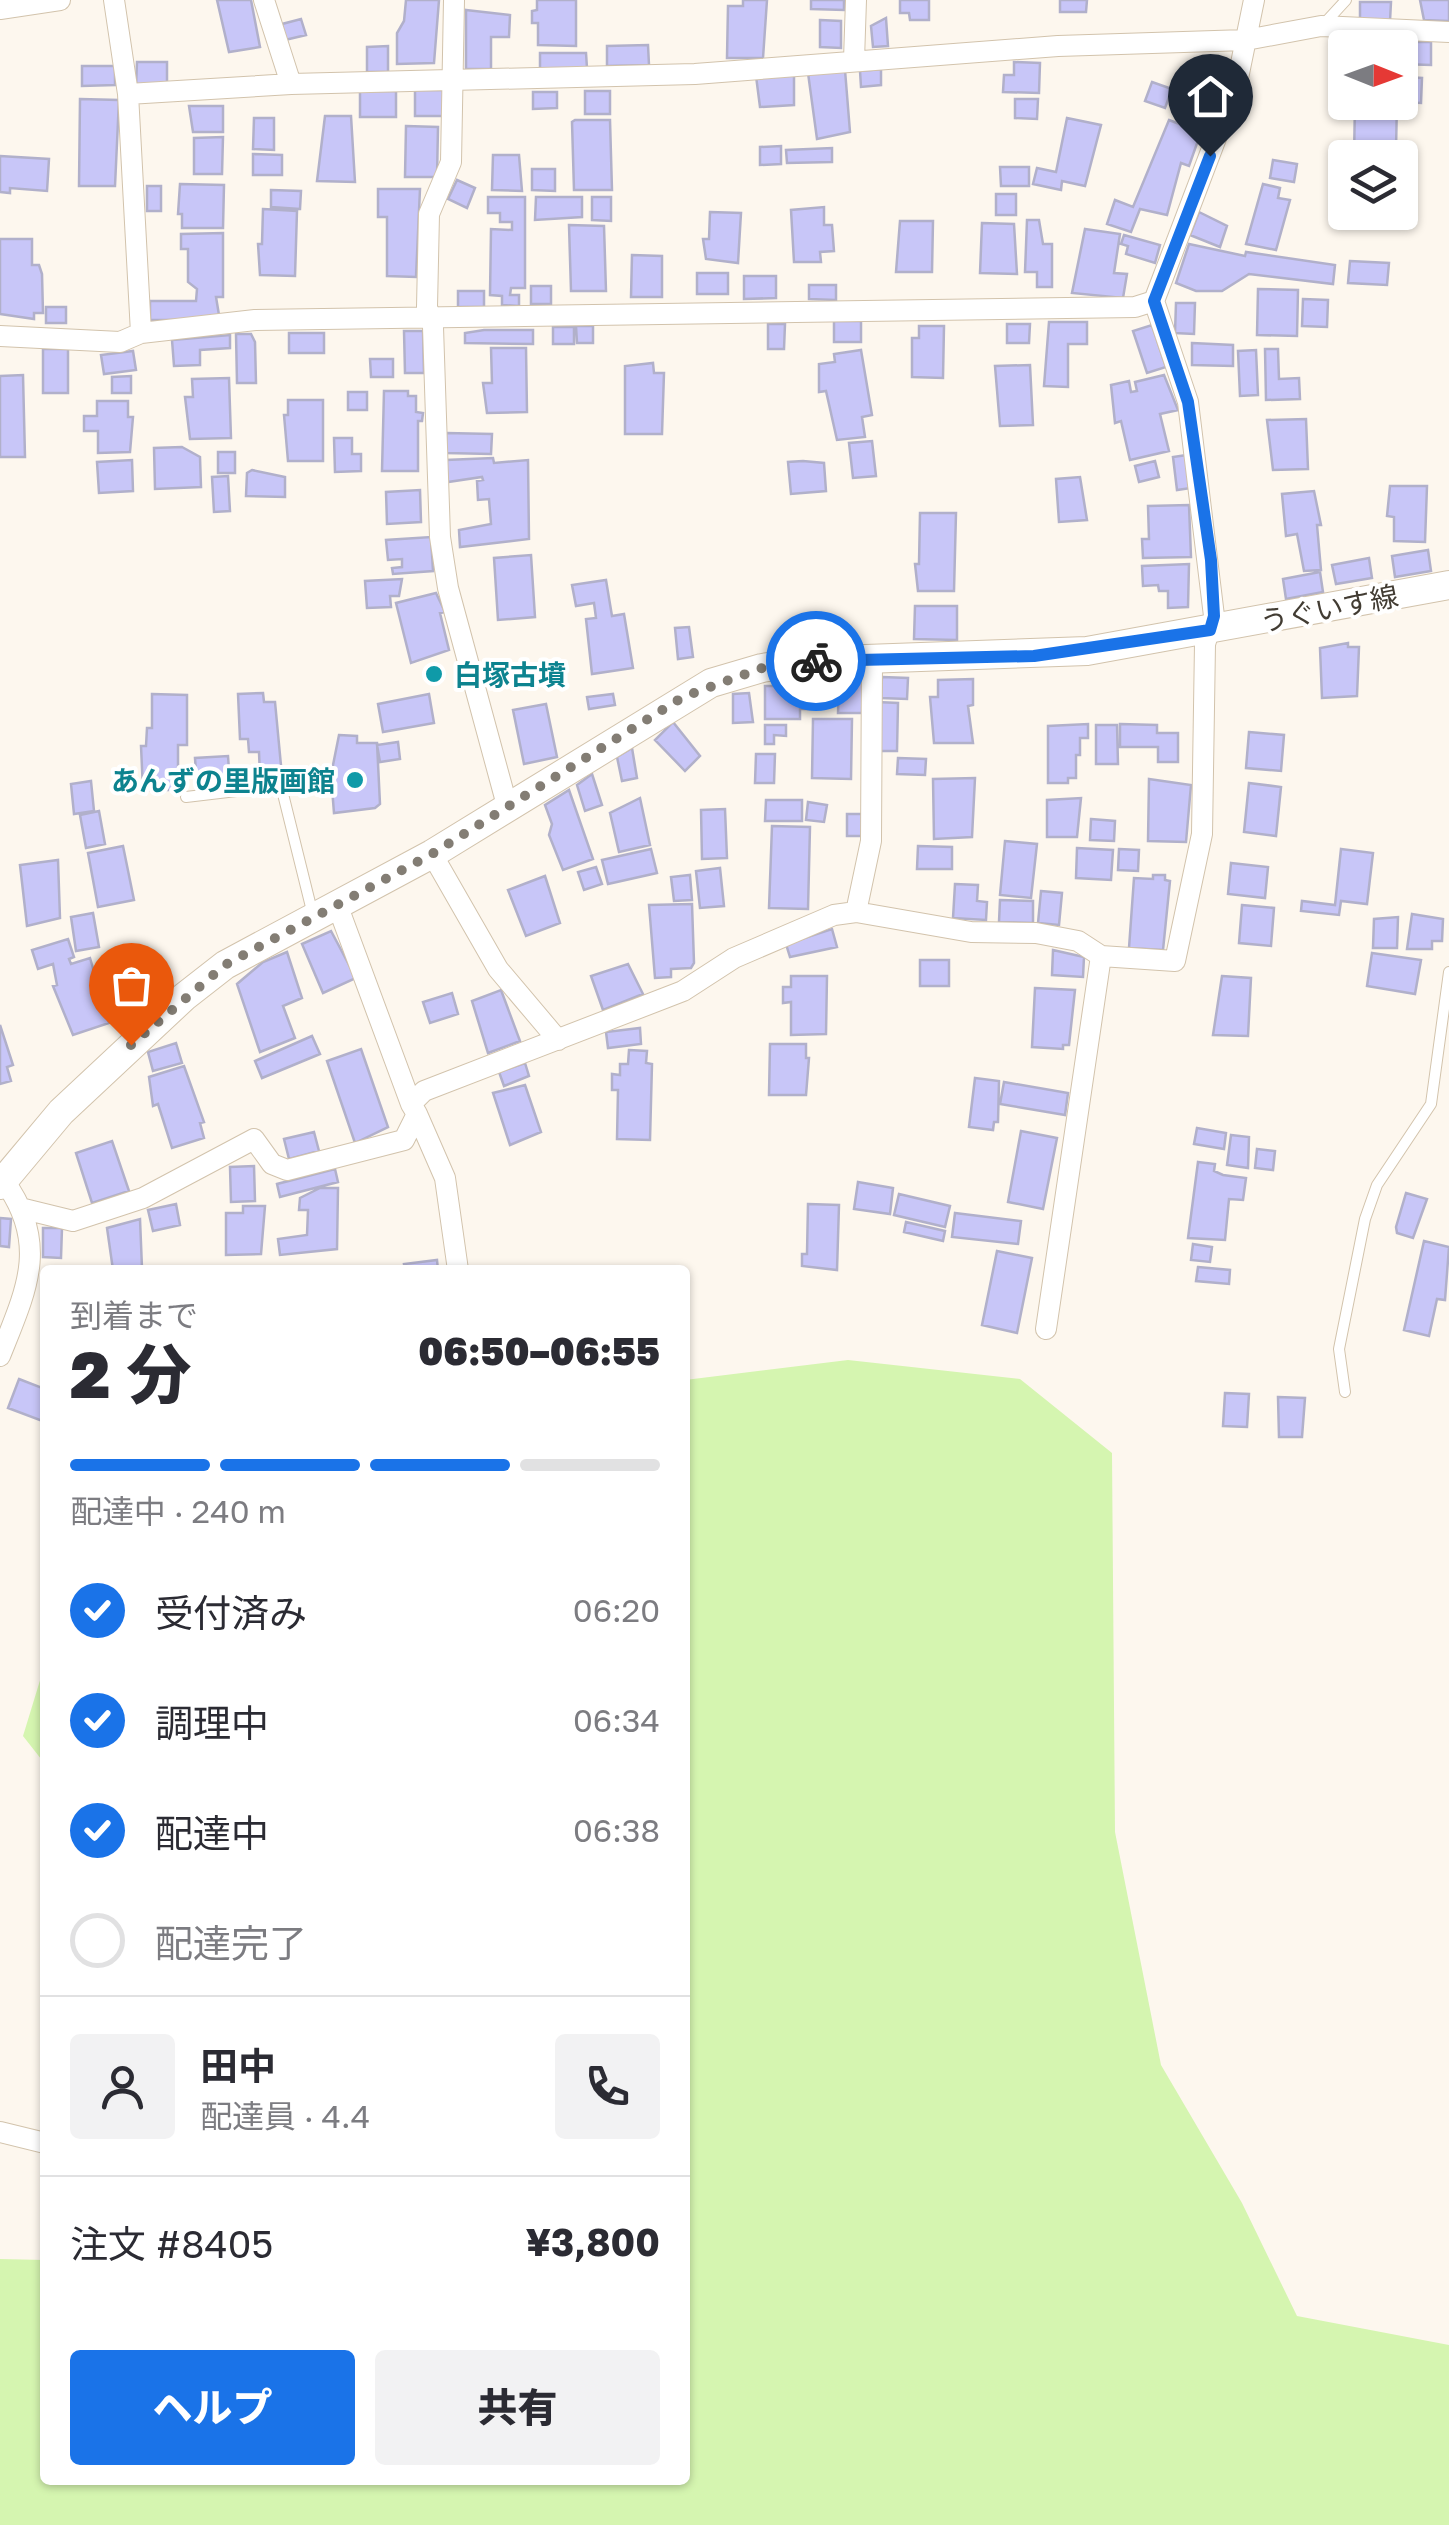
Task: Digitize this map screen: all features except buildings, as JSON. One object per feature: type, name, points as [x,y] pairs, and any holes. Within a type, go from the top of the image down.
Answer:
[{"type":"street","points":[[0,9],[60,0]]},
{"type":"street","points":[[114,0],[128,94],[141,333]]},
{"type":"street","points":[[264,0],[291,84]]},
{"type":"street","points":[[454,0],[451,162],[428,214],[440,537],[448,588],[508,808]]},
{"type":"street","points":[[854,60],[856,0]]},
{"type":"street","points":[[24,1209],[73,1221],[143,1198],[254,1139],[272,1164],[287,1170],[404,1140],[424,1091],[682,990],[734,958],[805,925],[856,912],[972,932],[1036,933],[1078,942],[1101,956],[1175,961],[1202,834],[1205,644],[1214,616],[1211,560],[1188,402],[1154,301],[1238,84],[1254,0]]},
{"type":"street","points":[[128,94],[291,84],[695,74],[854,60],[1246,40],[1321,26],[1449,32]]},
{"type":"street","points":[[0,336],[120,342],[141,333],[255,320],[1134,307],[1154,301]]},
{"type":"street","name":"うぐいす線","points":[[2,1183],[61,1112],[184,997],[225,965],[432,854],[711,683],[762,668],[872,660],[1034,656],[1210,630],[1449,585]]},
{"type":"street","points":[[856,912],[871,842],[872,660]]},
{"type":"street","points":[[432,854],[498,970],[558,1040]]},
{"type":"street","points":[[326,912],[445,1178],[457,1265]]},
{"type":"street","points":[[1046,1329],[1101,956]]},
{"type":"street","points":[[0,1356],[28,1288],[31,1243],[24,1209],[2,1183]]},
{"type":"street","points":[[0,2132],[40,2142]]},
{"type":"lane","points":[[1321,26],[1346,0]]},
{"type":"lane","points":[[186,797],[270,787],[282,794],[326,912]]},
{"type":"lane","points":[[1345,1392],[1339,1349],[1365,1220],[1378,1184],[1430,1104],[1449,972]]},
{"type":"green space","points":[[848,1360],[1020,1379],[1112,1453],[1115,1832],[1161,2065],[1242,2203],[1297,2316],[1449,2345],[1449,2525],[0,2525],[0,2259],[40,2260],[40,2485],[690,2485],[690,1379]]},
{"type":"green space","points":[[40,1680],[40,1758],[23,1736]]},
{"type":"way so far","points":[[131,1045],[225,965],[432,854],[683,697],[711,683],[762,668],[816,661]]},
{"type":"place","name":"白塚古墳","points":[[434,674]]},
{"type":"place","name":"あんずの里版画館","points":[[355,780]]},
{"type":"route","points":[[816,661],[1087,652],[1210,630],[1214,616],[1211,560],[1188,402],[1154,301],[1210,156]]}]
